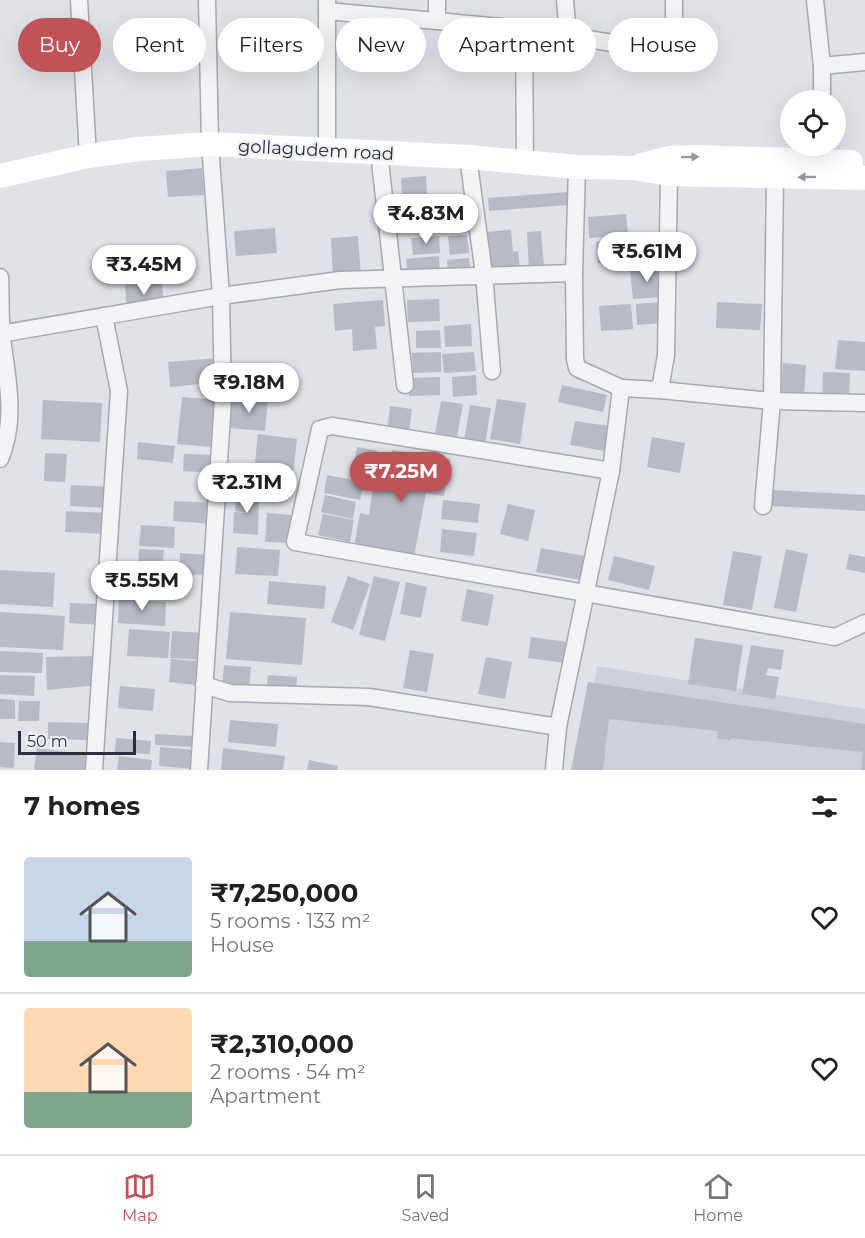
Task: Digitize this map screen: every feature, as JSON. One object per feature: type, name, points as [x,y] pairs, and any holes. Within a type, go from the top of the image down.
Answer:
[{"type":"street","points":[[79,0],[88,156]]},
{"type":"street","points":[[199,770],[223,400],[221,296],[210,144],[207,0]]},
{"type":"street","points":[[327,152],[327,6],[436,19],[437,0]]},
{"type":"street","points":[[565,0],[566,18]]},
{"type":"street","points":[[596,40],[657,50],[666,47],[671,44],[674,35],[674,0]]},
{"type":"street","points":[[815,0],[822,66],[822,90]]},
{"type":"street","points":[[822,66],[865,62]]},
{"type":"street","points":[[524,72],[525,163]]},
{"type":"street","name":"gollagudem road","points":[[0,176],[88,156],[140,149],[210,144],[327,152],[379,152],[468,157],[577,167],[634,168],[669,174],[775,178],[865,178]]},
{"type":"street","points":[[379,152],[395,278],[405,385]]},
{"type":"street","name":"gollagudem road","points":[[634,168],[669,158],[780,154]]},
{"type":"street","name":"gollagudem road","points":[[835,156],[865,163]]},
{"type":"street","points":[[468,157],[484,274],[492,371]]},
{"type":"street","points":[[577,167],[574,273],[577,368],[621,388],[772,401],[865,403]]},
{"type":"street","points":[[660,390],[666,355],[669,174]]},
{"type":"street","points":[[763,506],[772,401],[775,178]]},
{"type":"street","points":[[1,334],[221,296],[340,280],[574,273]]},
{"type":"street","points":[[0,276],[1,334],[11,415],[7,444],[0,459]]},
{"type":"street","points":[[94,770],[119,391],[104,316]]},
{"type":"street","points":[[554,770],[558,727],[611,471],[621,388]]},
{"type":"street","points":[[611,471],[332,426],[320,429],[295,542],[835,637],[865,623]]},
{"type":"street","points":[[204,685],[230,693],[369,697],[558,727]]},
{"type":"shaded area","points":[[597,666],[865,709],[865,770],[580,770]]},
{"type":"building","points":[[202,168],[204,195],[168,197],[166,171]]},
{"type":"building","points":[[426,176],[427,194],[402,196],[401,178]]},
{"type":"building","points":[[568,192],[568,205],[489,211],[488,198]]},
{"type":"building","points":[[417,202],[419,221],[391,223],[390,204]]},
{"type":"building","points":[[466,205],[467,226],[433,228],[432,207]]},
{"type":"building","points":[[626,214],[628,235],[589,238],[588,217]]},
{"type":"building","points":[[275,228],[277,253],[236,256],[234,231]]},
{"type":"building","points":[[511,230],[513,252],[518,251],[520,269],[487,271],[483,232]]},
{"type":"building","points":[[541,231],[544,268],[529,269],[527,232]]},
{"type":"building","points":[[467,235],[469,253],[450,255],[448,236]]},
{"type":"building","points":[[358,236],[361,276],[333,278],[331,238]]},
{"type":"building","points":[[439,236],[440,253],[413,255],[411,238]]},
{"type":"building","points":[[631,239],[632,261],[598,263],[596,242]]},
{"type":"building","points":[[439,256],[440,275],[408,277],[406,259]]},
{"type":"building","points":[[469,258],[471,275],[448,277],[447,260]]},
{"type":"building","points":[[661,268],[663,297],[633,299],[630,270]]},
{"type":"building","points":[[162,282],[164,307],[127,310],[125,285]]},
{"type":"building","points":[[439,299],[440,321],[408,322],[407,300]]},
{"type":"building","points":[[383,300],[385,326],[375,327],[377,349],[353,351],[352,329],[335,331],[333,304]]},
{"type":"building","points":[[660,302],[662,323],[637,325],[636,304]]},
{"type":"building","points":[[717,302],[762,304],[760,330],[716,328]]},
{"type":"building","points":[[631,304],[633,329],[601,331],[599,306]]},
{"type":"building","points":[[471,324],[472,346],[445,347],[444,326]]},
{"type":"building","points":[[440,330],[441,348],[416,348],[416,331]]},
{"type":"building","points":[[838,340],[865,342],[865,371],[835,369]]},
{"type":"building","points":[[441,352],[441,372],[413,373],[412,353]]},
{"type":"building","points":[[474,352],[476,371],[444,373],[442,354]]},
{"type":"building","points":[[217,358],[220,382],[170,387],[168,362]]},
{"type":"building","points":[[783,363],[806,365],[804,393],[781,392]]},
{"type":"building","points":[[823,372],[850,373],[849,401],[822,400]]},
{"type":"building","points":[[476,375],[477,395],[453,397],[452,377]]},
{"type":"building","points":[[440,377],[440,395],[409,396],[408,378]]},
{"type":"building","points":[[562,385],[607,395],[603,412],[558,402]]},
{"type":"building","points":[[182,397],[217,400],[212,447],[177,444]]},
{"type":"building","points":[[233,397],[268,400],[265,431],[230,428]]},
{"type":"building","points":[[497,399],[526,403],[520,444],[490,439]]},
{"type":"building","points":[[43,400],[102,403],[100,442],[41,439]]},
{"type":"building","points":[[441,401],[463,404],[457,437],[435,433]]},
{"type":"building","points":[[470,405],[491,408],[485,445],[464,442]]},
{"type":"building","points":[[390,406],[412,409],[409,434],[387,431]]},
{"type":"building","points":[[575,421],[609,426],[605,451],[570,445]]},
{"type":"building","points":[[258,434],[297,439],[293,476],[254,471]]},
{"type":"building","points":[[652,437],[685,443],[680,473],[647,467]]},
{"type":"building","points":[[138,442],[175,446],[173,463],[137,459]]},
{"type":"building","points":[[357,447],[378,451],[372,481],[352,477]]},
{"type":"building","points":[[392,450],[450,459],[444,496],[426,493],[414,557],[354,547],[360,513],[369,515],[374,482],[386,484]]},
{"type":"building","points":[[45,453],[67,454],[65,482],[44,481]]},
{"type":"building","points":[[184,454],[218,455],[217,473],[183,471]]},
{"type":"building","points":[[327,475],[364,482],[360,500],[324,493]]},
{"type":"building","points":[[71,485],[110,487],[109,508],[70,506]]},
{"type":"building","points":[[772,490],[865,495],[865,511],[771,506]]},
{"type":"building","points":[[237,492],[259,494],[258,535],[233,533],[234,512],[247,513],[235,511]]},
{"type":"building","points":[[325,495],[356,502],[353,519],[321,512]]},
{"type":"building","points":[[443,500],[480,504],[478,523],[441,519]]},
{"type":"building","points":[[174,501],[213,503],[212,524],[173,521]]},
{"type":"building","points":[[508,504],[535,510],[528,541],[500,534]]},
{"type":"building","points":[[66,511],[107,513],[106,534],[65,532]]},
{"type":"building","points":[[267,513],[291,515],[290,543],[265,542]]},
{"type":"building","points":[[323,514],[354,520],[350,542],[318,535]]},
{"type":"building","points":[[141,525],[175,527],[174,548],[139,546]]},
{"type":"building","points":[[442,529],[477,533],[474,556],[440,552]]},
{"type":"building","points":[[237,547],[280,550],[278,576],[235,574]]},
{"type":"building","points":[[541,548],[590,557],[586,581],[536,572]]},
{"type":"building","points":[[139,549],[164,550],[162,571],[138,570]]},
{"type":"building","points":[[786,549],[808,554],[796,612],[774,608]]},
{"type":"building","points":[[733,551],[762,556],[752,610],[723,605]]},
{"type":"building","points":[[180,553],[209,555],[208,575],[179,574]]},
{"type":"building","points":[[849,554],[865,557],[865,573],[846,569]]},
{"type":"building","points":[[614,556],[655,566],[649,590],[608,580]]},
{"type":"building","points":[[0,570],[55,573],[53,607],[0,604]]},
{"type":"building","points":[[132,576],[167,578],[166,600],[131,598]]},
{"type":"building","points":[[348,576],[370,584],[353,630],[331,622]]},
{"type":"building","points":[[374,576],[400,582],[385,641],[359,635]]},
{"type":"building","points":[[269,581],[326,586],[324,609],[267,604]]},
{"type":"building","points":[[406,582],[427,587],[421,618],[400,614]]},
{"type":"building","points":[[467,589],[494,595],[488,626],[461,621]]},
{"type":"building","points":[[119,599],[166,602],[165,626],[118,623]]},
{"type":"building","points":[[70,603],[103,604],[102,625],[69,623]]},
{"type":"building","points":[[0,612],[65,616],[63,650],[0,647]]},
{"type":"building","points":[[230,612],[306,618],[302,665],[226,659]]},
{"type":"building","points":[[129,629],[170,632],[168,658],[127,656]]},
{"type":"building","points":[[172,631],[205,633],[204,660],[170,658]]},
{"type":"building","points":[[531,637],[568,642],[565,663],[528,658]]},
{"type":"building","points":[[695,638],[743,645],[736,691],[688,684]]},
{"type":"building","points":[[751,645],[784,650],[781,670],[768,668],[766,675],[779,677],[775,699],[742,694]]},
{"type":"building","points":[[410,650],[434,654],[427,692],[403,688]]},
{"type":"building","points":[[0,651],[43,653],[42,673],[0,672]]},
{"type":"building","points":[[99,656],[98,685],[47,690],[46,657]]},
{"type":"building","points":[[486,657],[512,662],[505,699],[478,694]]},
{"type":"building","points":[[171,659],[197,661],[195,685],[169,682]]},
{"type":"building","points":[[224,665],[251,667],[249,690],[222,687]]},
{"type":"building","points":[[0,675],[35,676],[34,696],[0,694]]},
{"type":"building","points":[[268,675],[297,677],[296,694],[266,691]]},
{"type":"building","points":[[588,682],[865,724],[865,770],[861,770],[863,752],[731,738],[730,740],[717,739],[718,731],[609,719],[603,770],[571,770]]},
{"type":"building","points":[[120,686],[155,689],[153,711],[118,708]]},
{"type":"building","points":[[0,699],[15,700],[15,719],[0,719]]},
{"type":"building","points":[[19,701],[40,701],[39,721],[18,721]]},
{"type":"building","points":[[230,720],[278,724],[276,747],[228,742]]},
{"type":"building","points":[[48,722],[88,723],[88,740],[48,739]]},
{"type":"building","points":[[155,734],[194,736],[194,747],[155,745]]},
{"type":"building","points":[[116,738],[151,741],[150,754],[115,752]]},
{"type":"building","points":[[0,742],[15,743],[14,768],[0,767]]},
{"type":"building","points":[[160,747],[196,750],[194,769],[159,766]]},
{"type":"building","points":[[37,748],[89,755],[87,770],[34,770]]},
{"type":"building","points":[[223,748],[285,756],[283,770],[221,770]]},
{"type":"building","points":[[119,756],[152,760],[151,770],[117,770]]},
{"type":"building","points":[[309,760],[338,766],[337,770],[307,770]]}]
